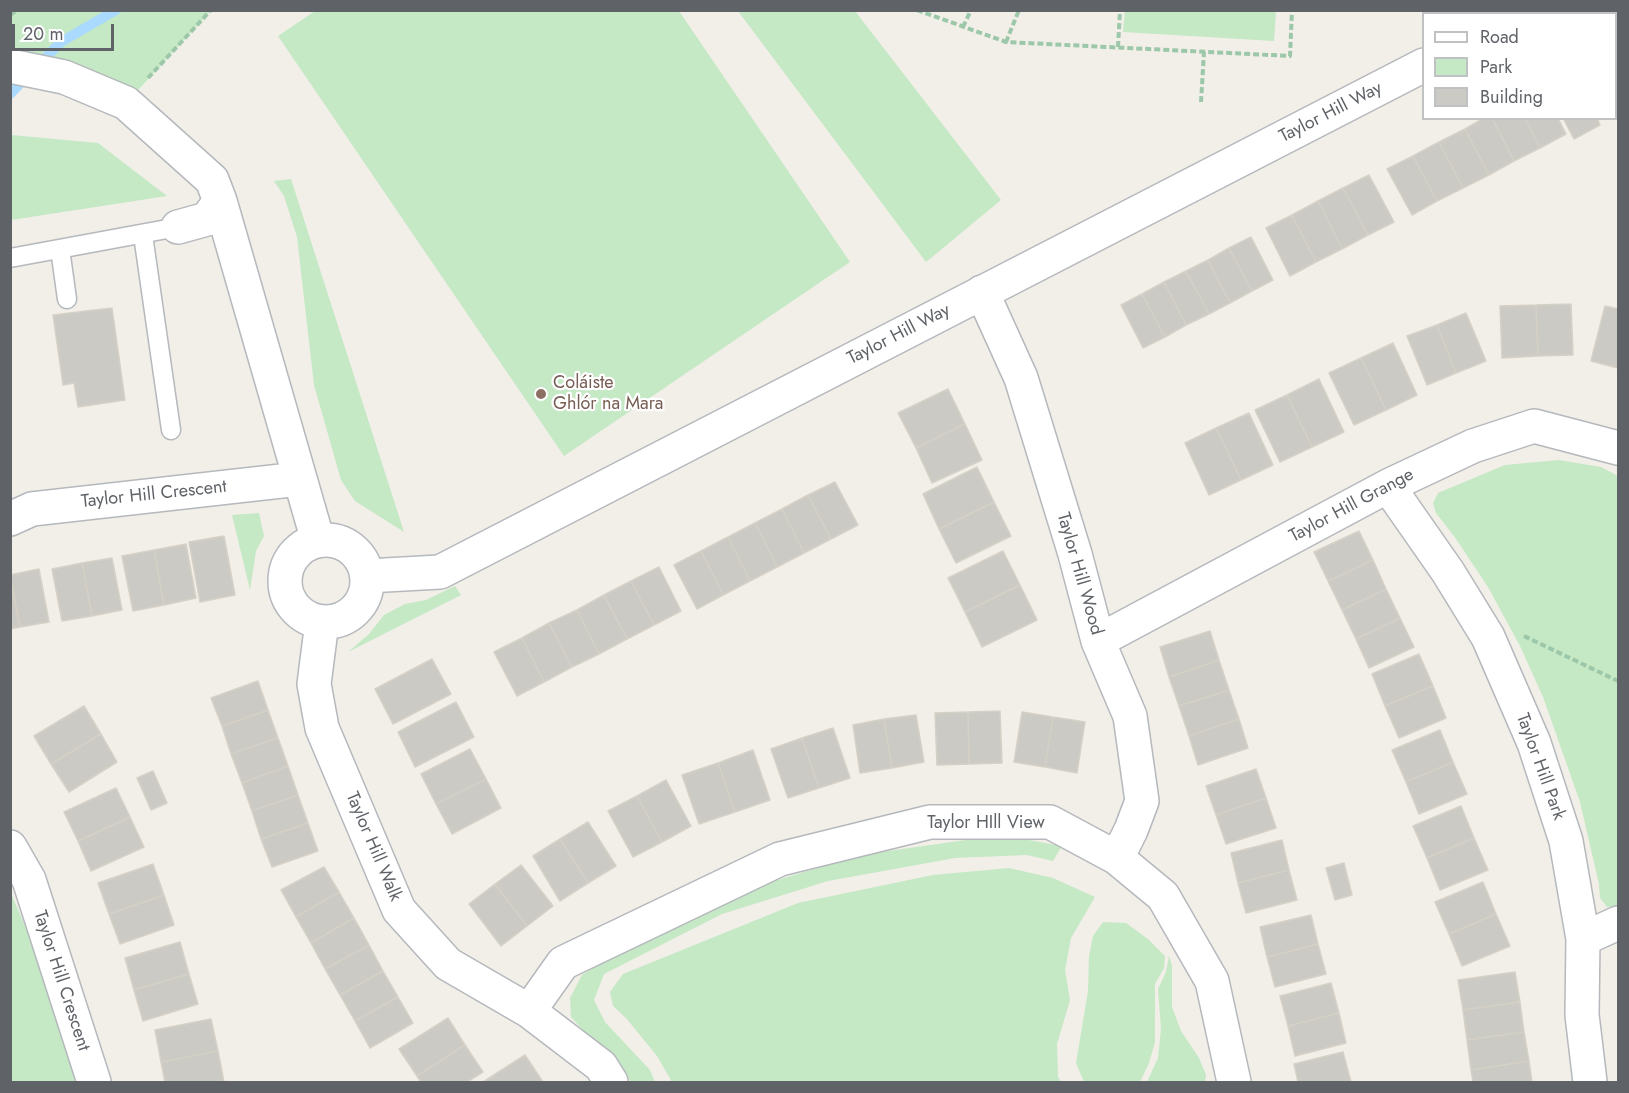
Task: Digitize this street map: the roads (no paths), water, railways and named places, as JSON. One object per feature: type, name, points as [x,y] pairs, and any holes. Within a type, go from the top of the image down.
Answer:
[{"type":"street","points":[[10,66],[64,77],[126,103],[212,180],[318,541]]},
{"type":"street","name":"Taylor Hill Way","points":[[367,576],[440,572],[1422,66]]},
{"type":"street","points":[[178,227],[207,219],[220,201]]},
{"type":"street","name":"Taylor Hill Wood","points":[[982,292],[1021,378],[1075,554],[1098,641],[1131,716],[1142,801],[1117,858]]},
{"type":"street","name":"Taylor Hill Grange","points":[[1098,641],[1388,486],[1473,446],[1534,426],[1618,448]]},
{"type":"street","name":"Taylor Hill Crescent","points":[[10,519],[32,509],[300,479]]},
{"type":"street","name":"Taylor Hill Park","points":[[1388,486],[1448,572],[1488,637],[1534,743],[1566,841],[1583,939],[1582,1015],[1590,1083]]},
{"type":"street","points":[[318,541],[344,544],[355,552],[363,563],[367,576],[363,600],[346,618],[322,622],[309,619],[299,612],[286,590],[285,577],[296,554],[306,546],[318,541]]},
{"type":"street","name":"Taylor Hill Walk","points":[[322,622],[314,684],[322,728],[399,910],[448,964],[529,1011],[601,1066],[611,1083]]},
{"type":"street","name":"Taylor HIll View","points":[[529,1011],[563,963],[780,859],[930,822],[1050,822],[1117,858],[1163,896],[1212,981],[1234,1083]]},
{"type":"street","name":"Taylor Hill Crescent","points":[[10,847],[29,880],[94,1083]]},
{"type":"street","points":[[1583,939],[1618,923]]},
{"type":"lane","points":[[10,258],[178,227]]},
{"type":"lane","points":[[143,235],[171,430]]},
{"type":"lane","points":[[60,249],[67,299]]},
{"type":"waterway","points":[[10,94],[61,42],[116,10]]},
{"type":"place","name":"Coláiste Ghlór na Mara","points":[[541,394]]}]
